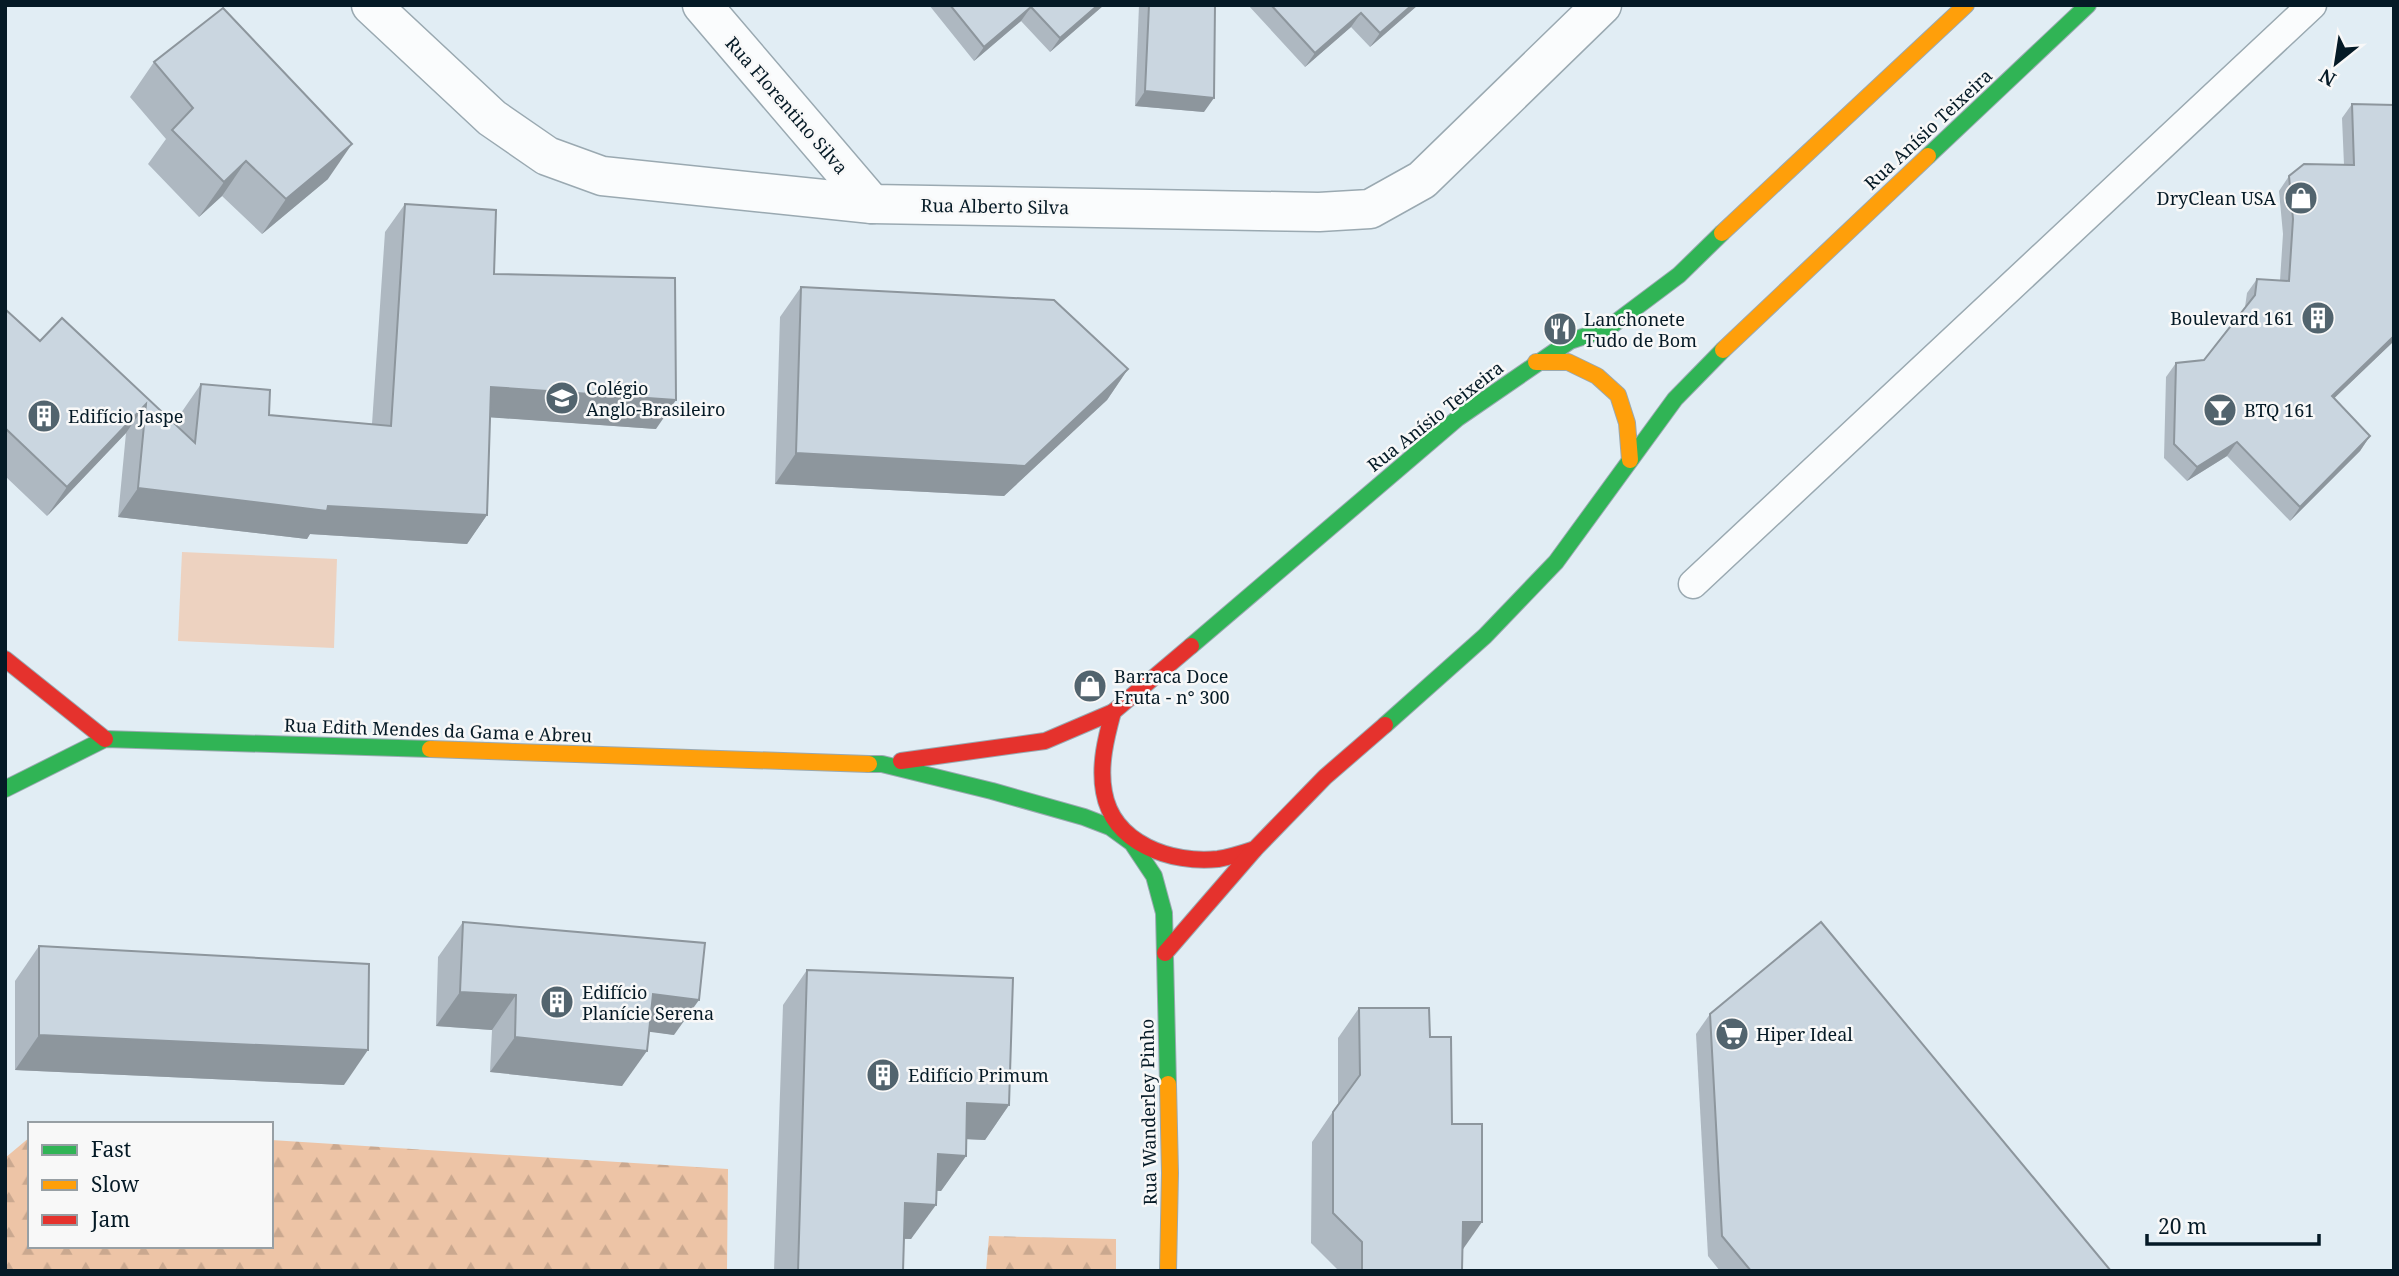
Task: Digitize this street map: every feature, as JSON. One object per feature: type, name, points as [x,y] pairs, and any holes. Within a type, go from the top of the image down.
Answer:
[{"type":"street","name":"Rua Alberto Silva","points":[[371,5],[492,118],[547,156],[602,176],[872,204],[1319,212],[1370,209],[1422,180],[1602,5]]},
{"type":"street","name":"Rua Florentino Silva","points":[[702,5],[872,204]]},
{"type":"street","name":"Rua Anísio Teixeira","points":[[882,764],[1045,741],[1113,712],[1458,418],[1570,341],[1607,329],[1679,275],[1966,5]]},
{"type":"street","name":"Rua Anísio Teixeira","points":[[1165,953],[1255,849],[1325,777],[1432,685],[1511,611],[1556,562],[1675,399],[1736,337],[2088,5]]},
{"type":"street","points":[[1536,362],[1568,362],[1597,376],[1619,394],[1627,422],[1630,460]]},
{"type":"street","points":[[5,659],[105,739]]},
{"type":"street","name":"Rua Wanderley Pinho","points":[[1113,712],[1103,750],[1103,790],[1108,809],[1158,881],[1166,925],[1170,1173],[1167,1271]]},
{"type":"street","name":"Rua Edith Mendes da Gama e Abreu","points":[[5,789],[105,739],[882,764]]},
{"type":"street","points":[[882,764],[1008,794],[1095,821],[1161,853],[1178,858],[1220,858],[1255,849]]},
{"type":"lane","points":[[1693,584],[2312,5]]},
{"type":"green space","points":[[28,1139],[28,1248],[273,1248],[273,1140],[728,1169],[727,1271],[5,1271],[5,1158]]},
{"type":"green space","points":[[989,1236],[1116,1239],[1116,1271],[986,1271]]},
{"type":"shaded area","points":[[182,552],[337,559],[334,648],[178,641]]},
{"type":"building","points":[[950,5],[1098,5],[1060,38],[1031,7],[984,47]]},
{"type":"building","points":[[1149,5],[1215,5],[1214,98],[1145,91]]},
{"type":"building","points":[[1271,5],[1412,5],[1380,33],[1361,13],[1315,53]]},
{"type":"building","points":[[223,8],[352,144],[286,199],[246,161],[224,182],[172,130],[193,108],[154,62]]},
{"type":"building","name":"Boulevard 161","points":[[2352,104],[2394,105],[2394,336],[2332,396],[2370,436],[2300,507],[2237,442],[2197,467],[2174,444],[2176,363],[2204,360],[2255,295],[2257,279],[2289,281],[2293,219],[2289,176],[2304,164],[2354,165]]},
{"type":"building","points":[[405,204],[496,210],[494,274],[675,278],[676,400],[491,387],[487,515],[328,506],[327,511],[138,488],[146,404],[67,487],[5,428],[5,309],[40,341],[62,318],[195,443],[201,384],[270,390],[269,415],[391,426]]},
{"type":"building","points":[[801,287],[1054,300],[1128,369],[1025,466],[796,453]]},
{"type":"building","points":[[463,922],[705,943],[699,1000],[653,994],[647,1051],[515,1037],[516,995],[460,992]]},
{"type":"building","points":[[1821,922],[2111,1271],[1751,1271],[1722,1236],[1710,1014]]},
{"type":"building","points":[[39,946],[369,964],[368,1050],[39,1035]]},
{"type":"building","name":"Edifício Primum","points":[[807,970],[1013,978],[1009,1105],[967,1103],[966,1156],[938,1154],[936,1205],[905,1203],[903,1271],[798,1271]]},
{"type":"building","points":[[1359,1008],[1429,1008],[1430,1037],[1451,1037],[1452,1124],[1482,1124],[1482,1222],[1463,1222],[1462,1271],[1362,1271],[1362,1242],[1333,1213],[1333,1112],[1360,1075]]},
{"type":"traffic: fast","points":[[1928,156],[2088,5]]},
{"type":"traffic: fast","points":[[1191,646],[1458,418],[1570,341],[1607,329],[1679,275],[1722,233]]},
{"type":"traffic: fast","points":[[1385,725],[1485,636],[1556,562],[1675,399],[1723,350]]},
{"type":"traffic: fast","points":[[5,789],[105,739],[430,749]]},
{"type":"traffic: fast","points":[[869,764],[882,764],[992,791],[1084,817],[1110,827],[1132,843],[1154,876],[1164,913],[1168,1084]]},
{"type":"traffic: slow","points":[[1722,233],[1966,5]]},
{"type":"traffic: slow","points":[[1723,350],[1928,156]]},
{"type":"traffic: slow","points":[[1536,362],[1568,362],[1597,376],[1618,395],[1627,423],[1630,460]]},
{"type":"traffic: slow","points":[[430,749],[869,764]]},
{"type":"traffic: slow","points":[[1168,1084],[1168,1271]]},
{"type":"traffic: jam","points":[[901,761],[1045,741],[1113,712],[1191,646]]},
{"type":"traffic: jam","points":[[5,659],[105,739]]},
{"type":"traffic: jam","points":[[1113,712],[1102,772],[1104,792],[1119,825],[1147,847],[1182,858],[1218,859],[1255,849]]},
{"type":"traffic: jam","points":[[1165,953],[1255,849],[1325,777],[1385,725]]},
{"type":"place","name":"DryClean USA","points":[[2301,198]]},
{"type":"place","name":"Boulevard 161","points":[[2318,318]]},
{"type":"place","name":"Lanchonete Tudo de Bom","points":[[1560,329]]},
{"type":"place","name":"Colégio Anglo-Brasileiro","points":[[562,398]]},
{"type":"place","name":"BTQ 161","points":[[2220,410]]},
{"type":"place","name":"Edifício Jaspe","points":[[44,416]]},
{"type":"place","name":"Barraca Doce Fruta - n° 300","points":[[1090,686]]},
{"type":"place","name":"Edifício Planície Serena","points":[[557,1002]]},
{"type":"place","name":"Hiper Ideal","points":[[1732,1034]]},
{"type":"place","name":"Edifício Primum","points":[[883,1075]]}]
